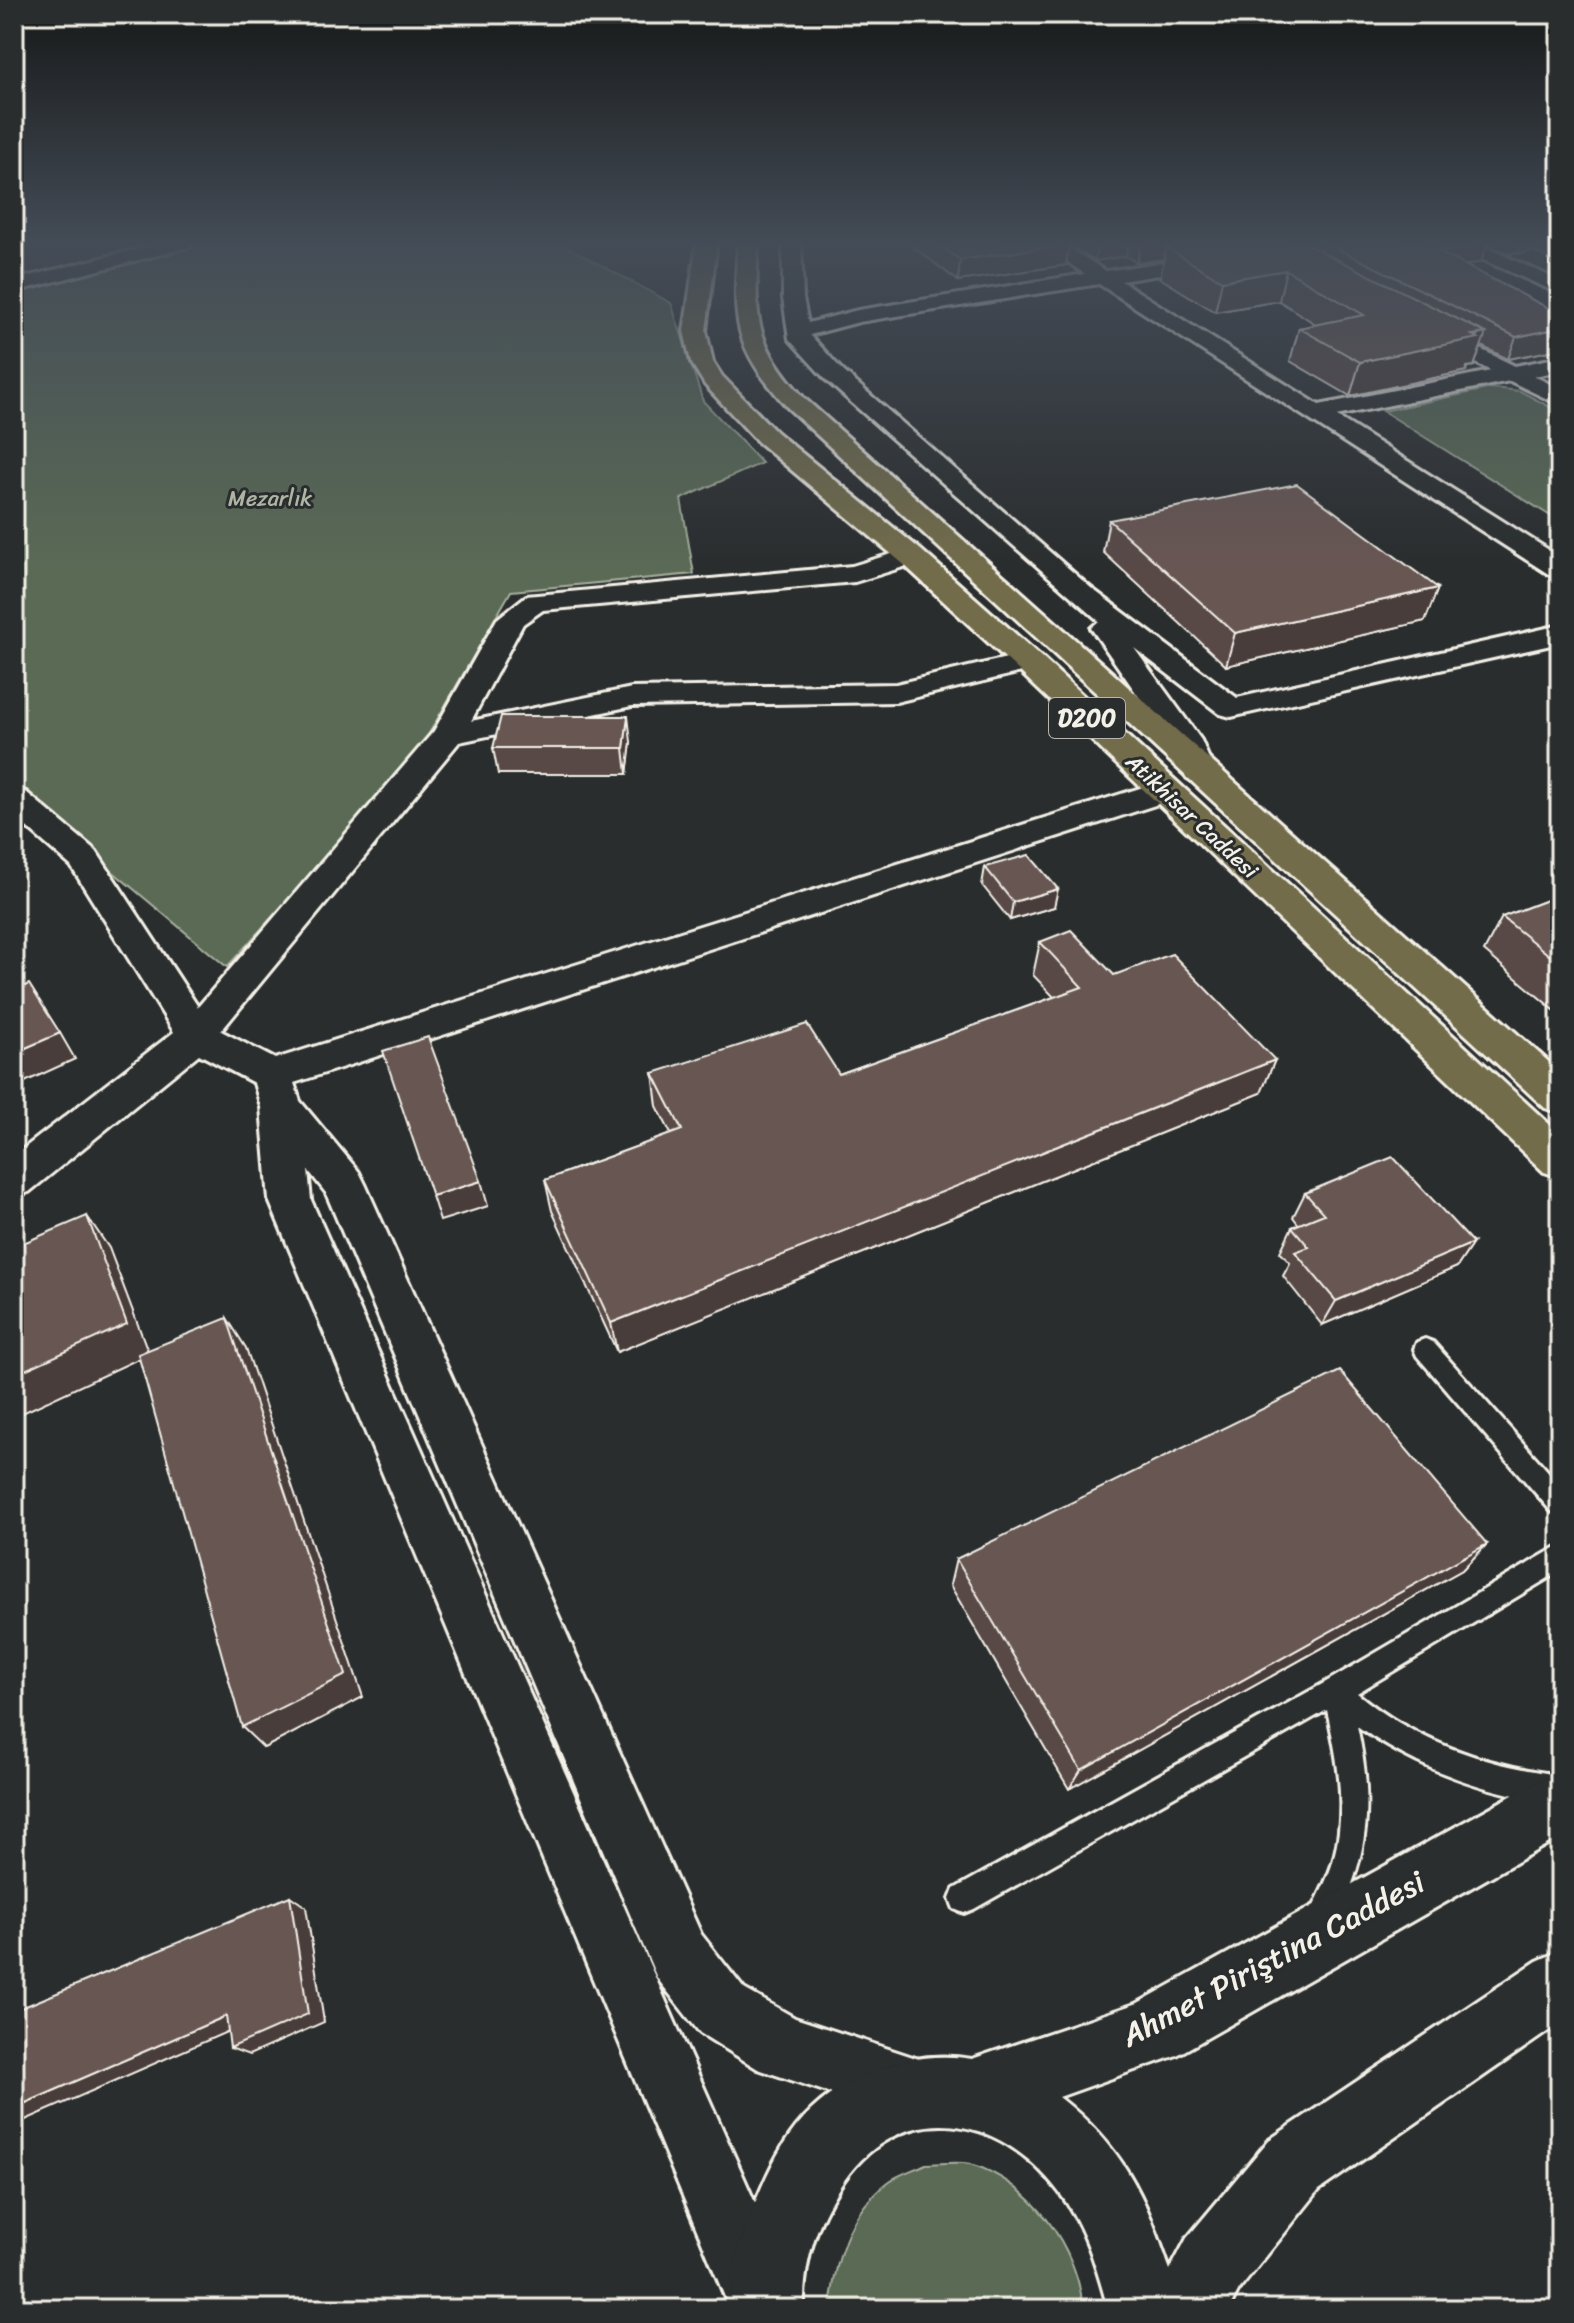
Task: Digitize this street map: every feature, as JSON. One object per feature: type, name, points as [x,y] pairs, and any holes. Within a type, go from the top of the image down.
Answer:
[{"type":"highway","name":"Atikhisar Caddesi","points":[[699,350],[702,362],[713,380],[767,437],[911,556],[1028,662],[1556,1157]]},
{"type":"highway","name":"Atikhisar Caddesi","points":[[754,350],[779,385],[826,432],[1560,1097]]},
{"type":"street","points":[[811,350],[835,376],[1081,594],[1231,708],[1560,634]]},
{"type":"street","points":[[1225,350],[1316,413],[1560,569]]},
{"type":"street","points":[[1245,350],[1342,407],[1560,545]]},
{"type":"street","points":[[1468,350],[1560,398]]},
{"type":"street","points":[[1316,413],[1560,364]]},
{"type":"street","points":[[14,1180],[196,1035],[448,735],[511,619],[536,602],[855,574],[911,556]]},
{"type":"street","points":[[1081,594],[1185,740],[1198,771]]},
{"type":"street","points":[[448,735],[632,697],[896,693],[1028,662]]},
{"type":"street","points":[[277,1091],[1165,791]]},
{"type":"street","points":[[14,799],[84,859],[196,1035],[277,1091],[344,1184],[679,1956],[722,2011],[781,2046],[946,2090],[1035,2118],[1085,2167],[1123,2234],[1145,2309]]},
{"type":"street","points":[[277,1091],[290,1200],[766,2309]]},
{"type":"street","name":"Ahmet Piriştina Caddesi","points":[[766,2309],[781,2221],[814,2157],[861,2112],[1153,2031],[1560,1803]]},
{"type":"street","points":[[1190,2309],[1213,2264],[1294,2165],[1560,1984]]},
{"type":"lane","points":[[1425,1349],[1560,1503]]},
{"type":"lane","points":[[964,1899],[1335,1691],[1560,1557]]},
{"type":"lane","points":[[1335,1691],[1364,1718],[1461,1770],[1520,1785],[1560,1789]]},
{"type":"lane","points":[[1309,1944],[1343,1881],[1356,1817],[1350,1751],[1335,1691]]},
{"type":"green space","name":"Mezarlık","points":[[14,350],[686,350],[703,401],[762,463],[681,499],[694,574],[511,591],[415,758],[227,967],[14,789]]},
{"type":"green space","points":[[1492,388],[1520,391],[1560,412],[1560,522],[1383,411]]},
{"type":"green space","points":[[926,2164],[970,2164],[1012,2185],[1031,2201],[1061,2240],[1072,2263],[1083,2309],[830,2309],[835,2274],[845,2240],[862,2209],[891,2180]]},
{"type":"building","points":[[1339,350],[1417,350],[1360,362]]},
{"type":"building","points":[[1297,484],[1438,588],[1235,633],[1109,520]]},
{"type":"building","points":[[501,716],[628,716],[624,748],[493,748]]},
{"type":"building","points":[[1029,855],[1058,889],[1013,902],[985,867]]},
{"type":"building","points":[[1560,895],[1560,964],[1502,917]]},
{"type":"building","points":[[1071,930],[1114,975],[1172,954],[1275,1060],[611,1323],[545,1180],[682,1130],[653,1073],[807,1024],[839,1074],[1082,987],[1040,942]]},
{"type":"building","points":[[29,984],[60,1033],[14,1053],[14,991]]},
{"type":"building","points":[[428,1037],[481,1181],[432,1196],[383,1051]]},
{"type":"building","points":[[1393,1157],[1473,1243],[1336,1301],[1295,1252],[1309,1247],[1292,1227],[1324,1214],[1305,1193]]},
{"type":"building","points":[[87,1216],[127,1324],[14,1375],[14,1247]]},
{"type":"building","points":[[227,1318],[346,1675],[242,1727],[138,1354]]},
{"type":"building","points":[[1340,1371],[1487,1544],[1081,1770],[956,1559]]},
{"type":"building","points":[[290,1896],[308,2014],[230,2048],[226,2016],[14,2108],[14,2011]]}]
